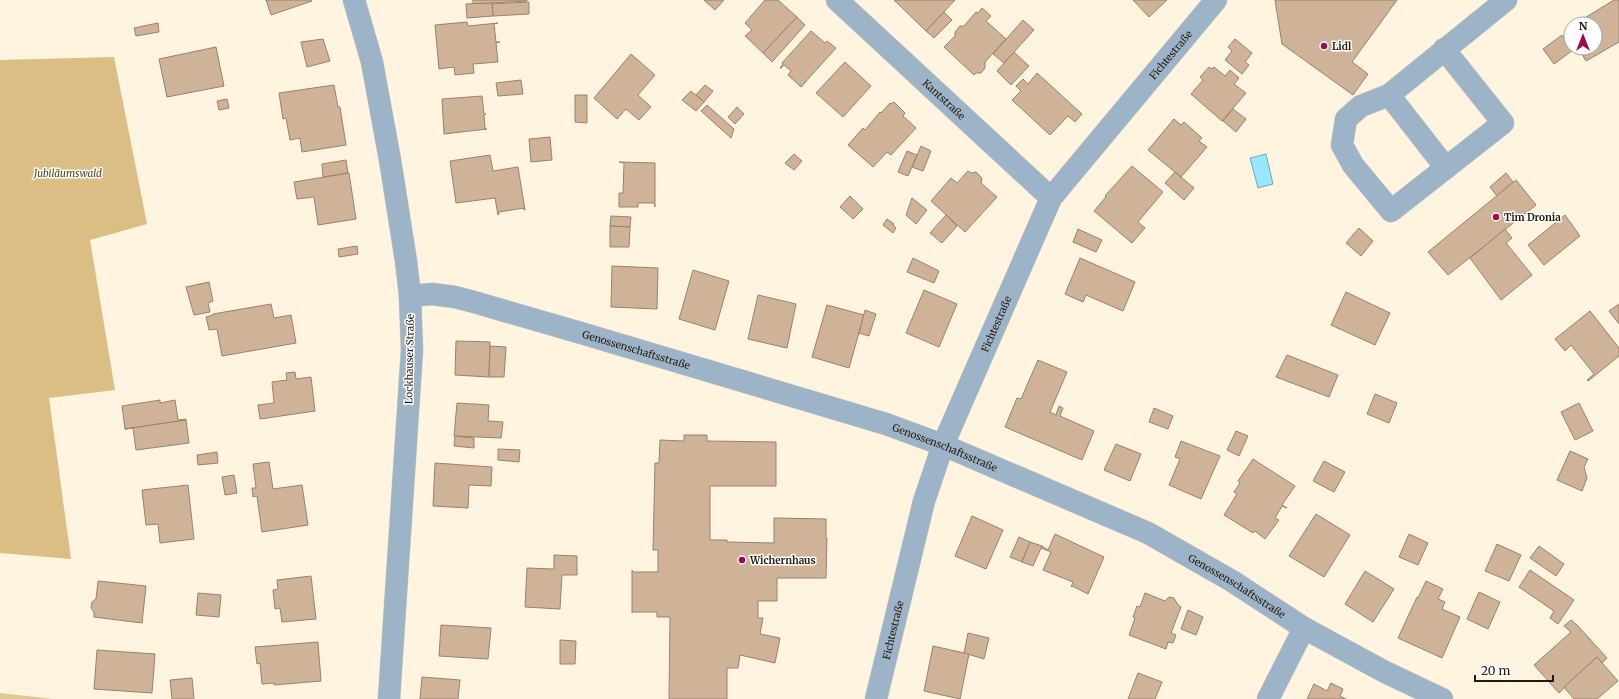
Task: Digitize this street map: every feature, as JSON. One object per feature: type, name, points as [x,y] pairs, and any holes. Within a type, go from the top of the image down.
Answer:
[{"type":"street","name":"Lockhauser Straße","points":[[354,0],[372,62],[381,104],[406,261],[410,296],[412,350],[389,699]]},
{"type":"street","name":"Kantstraße","points":[[837,0],[1051,198]]},
{"type":"street","name":"Fichtestraße","points":[[876,699],[924,501],[943,445],[1051,198],[1216,0]]},
{"type":"street","points":[[1444,49],[1503,123],[1391,211],[1353,165],[1342,144],[1346,119],[1361,106],[1389,95],[1444,49],[1506,0]]},
{"type":"street","points":[[1389,95],[1446,168]]},
{"type":"street","name":"Genossenschaftsstraße","points":[[410,296],[432,294],[455,297],[474,302],[581,332],[886,424],[943,445],[1148,533],[1232,581],[1304,628],[1385,672],[1442,699]]},
{"type":"street","points":[[1268,699],[1304,628]]},
{"type":"shaded area","points":[[0,693],[54,699],[0,699]]},
{"type":"green space","name":"Jubiläumswald","points":[[114,57],[147,224],[90,240],[115,390],[49,398],[71,559],[0,553],[0,60]]},
{"type":"water","points":[[1266,154],[1273,184],[1258,188],[1250,158]]},
{"type":"building","points":[[266,0],[311,0],[312,1],[271,15]]},
{"type":"building","points":[[473,0],[527,0],[527,1],[473,4]]},
{"type":"building","points":[[704,0],[724,0],[715,10]]},
{"type":"building","points":[[765,0],[778,0],[797,17],[763,53],[745,36],[752,30],[745,23]]},
{"type":"building","points":[[894,0],[955,0],[926,31]]},
{"type":"building","points":[[1133,0],[1167,0],[1149,17]]},
{"type":"building","name":"Lidl","points":[[1275,0],[1397,0],[1352,62],[1368,74],[1353,95],[1282,44]]},
{"type":"building","points":[[1614,0],[1619,0],[1619,42],[1603,51],[1603,16],[1588,16]]},
{"type":"building","points":[[529,2],[529,14],[493,16],[492,4]]},
{"type":"building","points":[[492,3],[493,16],[467,18],[466,4]]},
{"type":"building","points":[[982,8],[991,16],[986,21],[1006,39],[985,62],[985,68],[981,73],[976,73],[974,75],[944,47],[955,36],[955,32],[960,26],[964,26],[976,12],[978,13]]},
{"type":"building","points":[[944,12],[952,20],[934,38],[926,31]]},
{"type":"building","points":[[797,17],[805,25],[772,62],[763,53]]},
{"type":"building","points":[[1023,20],[1034,30],[1004,63],[993,54]]},
{"type":"building","points":[[467,22],[468,26],[498,23],[494,24],[496,42],[500,42],[496,43],[498,62],[473,64],[474,73],[455,75],[454,67],[439,69],[435,25]]},
{"type":"building","points":[[158,23],[159,32],[136,36],[134,28]]},
{"type":"building","points":[[811,31],[825,43],[827,41],[836,48],[801,87],[788,75],[791,71],[784,65],[780,68],[783,64],[782,63]]},
{"type":"building","points":[[1562,35],[1563,36],[1563,56],[1565,56],[1554,64],[1543,49]]},
{"type":"building","points":[[323,39],[330,61],[307,67],[301,42]]},
{"type":"building","points":[[1235,39],[1252,53],[1245,62],[1249,65],[1242,74],[1225,60],[1232,51],[1228,47]]},
{"type":"building","points":[[216,47],[224,86],[167,97],[159,59]]},
{"type":"building","points":[[1014,52],[1029,66],[1011,85],[997,71]]},
{"type":"building","points":[[631,54],[655,75],[638,95],[651,107],[639,120],[626,109],[617,119],[594,98]]},
{"type":"building","points":[[1583,56],[1595,56],[1586,61]]},
{"type":"building","points":[[845,62],[871,86],[843,117],[816,93]]},
{"type":"building","points":[[1209,67],[1212,69],[1214,67],[1225,76],[1230,70],[1239,78],[1234,84],[1246,93],[1222,121],[1191,94],[1203,80],[1200,77]]},
{"type":"building","points":[[1037,73],[1082,114],[1075,122],[1068,116],[1050,135],[1012,100],[1021,91],[1016,86],[1023,79],[1028,84]]},
{"type":"building","points":[[521,80],[523,94],[498,96],[496,83]]},
{"type":"building","points":[[334,85],[338,107],[340,107],[346,145],[302,152],[300,138],[290,140],[286,118],[283,119],[279,93]]},
{"type":"building","points":[[705,85],[713,91],[704,102],[696,95]]},
{"type":"building","points":[[691,91],[704,102],[696,111],[682,100]]},
{"type":"building","points":[[575,95],[587,95],[587,123],[575,122]]},
{"type":"building","points":[[482,96],[484,114],[486,114],[484,115],[485,129],[487,129],[444,134],[442,99]]},
{"type":"building","points":[[227,99],[229,108],[219,110],[217,101]]},
{"type":"building","points":[[894,102],[905,113],[903,116],[916,128],[891,155],[887,152],[873,167],[848,145],[863,128],[865,130],[880,112],[881,113],[890,103],[891,104]]},
{"type":"building","points":[[707,105],[734,129],[731,138],[701,111]]},
{"type":"building","points":[[737,107],[744,114],[735,124],[728,117]]},
{"type":"building","points":[[1233,109],[1246,119],[1236,132],[1223,121]]},
{"type":"building","points":[[1174,119],[1181,125],[1184,122],[1202,138],[1199,141],[1207,147],[1181,177],[1148,150]]},
{"type":"building","points":[[550,137],[552,160],[531,162],[529,139]]},
{"type":"building","points":[[921,146],[931,151],[923,171],[912,167]]},
{"type":"building","points":[[907,151],[917,155],[908,176],[898,172]]},
{"type":"building","points":[[794,154],[802,161],[794,170],[785,163]]},
{"type":"building","points":[[490,155],[493,171],[518,167],[525,210],[524,208],[499,212],[498,215],[495,198],[456,203],[450,161]]},
{"type":"building","points":[[346,160],[348,173],[323,177],[322,164]]},
{"type":"building","points":[[619,162],[655,163],[655,207],[654,203],[638,203],[638,207],[619,207],[619,193],[623,193],[624,163]]},
{"type":"building","points":[[1132,166],[1163,192],[1138,222],[1145,228],[1132,243],[1094,211],[1106,197],[1105,196]]},
{"type":"building","points":[[968,171],[971,173],[976,172],[982,178],[981,183],[997,197],[965,232],[931,201],[951,178],[957,183]]},
{"type":"building","points":[[1175,172],[1194,188],[1184,200],[1165,183]]},
{"type":"building","points":[[349,173],[356,219],[318,225],[314,197],[297,199],[294,182]]},
{"type":"building","points":[[1506,173],[1513,182],[1497,196],[1490,187]]},
{"type":"building","name":"Tim Dronia","points":[[1516,180],[1536,205],[1448,275],[1428,252]]},
{"type":"building","points":[[850,196],[863,209],[853,219],[840,207]]},
{"type":"building","points":[[912,198],[927,210],[916,224],[906,215]]},
{"type":"building","points":[[946,215],[957,226],[942,243],[930,233]]},
{"type":"building","points":[[1565,215],[1580,236],[1544,265],[1528,245]]},
{"type":"building","points":[[611,216],[631,217],[630,227],[610,226]]},
{"type":"building","points":[[887,219],[894,224],[893,225],[896,228],[893,233],[883,225]]},
{"type":"building","points":[[610,226],[630,227],[629,247],[610,247]]},
{"type":"building","points":[[1359,228],[1373,241],[1361,256],[1346,243]]},
{"type":"building","points":[[1078,229],[1102,240],[1096,252],[1073,242]]},
{"type":"building","points":[[1505,229],[1512,238],[1506,243],[1532,275],[1501,300],[1470,258]]},
{"type":"building","points":[[357,246],[358,254],[339,257],[338,249]]},
{"type":"building","points":[[913,258],[939,271],[934,283],[907,272]]},
{"type":"building","points":[[1080,258],[1135,282],[1123,311],[1086,295],[1083,302],[1065,294]]},
{"type":"building","points":[[612,266],[658,268],[657,309],[611,307]]},
{"type":"building","points":[[693,270],[729,281],[715,330],[679,319]]},
{"type":"building","points":[[209,282],[213,301],[208,303],[210,312],[194,315],[186,287]]},
{"type":"building","points":[[924,290],[957,304],[939,347],[906,333]]},
{"type":"building","points":[[1346,292],[1390,313],[1375,345],[1331,325]]},
{"type":"building","points":[[758,295],[796,304],[787,348],[748,339]]},
{"type":"building","points":[[271,304],[274,318],[291,315],[296,343],[222,356],[217,329],[209,330],[206,317],[213,314]]},
{"type":"building","points":[[1619,304],[1619,324],[1609,311]]},
{"type":"building","points":[[827,305],[864,315],[849,368],[812,357]]},
{"type":"building","points":[[865,310],[876,314],[869,336],[859,333]]},
{"type":"building","points":[[1590,311],[1619,348],[1619,356],[1588,381],[1587,380],[1594,374],[1571,345],[1565,351],[1555,339]]},
{"type":"building","points":[[456,341],[490,342],[489,377],[455,375]]},
{"type":"building","points":[[490,346],[506,347],[504,377],[489,377]]},
{"type":"building","points":[[1287,355],[1338,375],[1329,397],[1276,377]]},
{"type":"building","points":[[1038,360],[1067,372],[1050,412],[1056,415],[1059,406],[1063,408],[1060,416],[1094,431],[1082,460],[1005,427],[1017,398],[1021,399]]},
{"type":"building","points":[[295,372],[296,379],[311,377],[315,411],[260,419],[258,405],[274,403],[272,382],[287,380],[286,373]]},
{"type":"building","points":[[1375,394],[1397,403],[1389,423],[1367,414]]},
{"type":"building","points":[[160,400],[160,403],[175,400],[178,420],[186,420],[125,429],[122,406]]},
{"type":"building","points":[[457,403],[489,405],[488,421],[503,422],[501,438],[454,436]]},
{"type":"building","points":[[1579,403],[1593,431],[1575,440],[1561,412]]},
{"type":"building","points":[[1154,408],[1173,416],[1168,429],[1149,422]]},
{"type":"building","points":[[186,420],[189,443],[136,450],[133,428],[125,429]]},
{"type":"building","points":[[1236,431],[1248,436],[1239,456],[1227,450]]},
{"type":"building","name":"Wichernhaus","points":[[684,435],[707,435],[707,441],[776,442],[776,486],[710,486],[710,540],[727,540],[727,542],[774,543],[774,518],[826,519],[826,578],[777,578],[777,601],[758,601],[758,618],[763,618],[760,634],[780,638],[775,663],[740,655],[738,668],[727,668],[727,699],[669,699],[670,617],[657,617],[657,612],[632,613],[632,570],[634,572],[658,572],[658,550],[653,550],[655,463],[659,463],[660,440],[684,441]]},
{"type":"building","points":[[455,436],[474,438],[474,448],[454,446]]},
{"type":"building","points":[[1181,441],[1220,456],[1201,499],[1169,485],[1180,459],[1175,457]]},
{"type":"building","points":[[1116,444],[1141,454],[1130,481],[1104,470]]},
{"type":"building","points":[[498,449],[520,450],[519,462],[498,460]]},
{"type":"building","points":[[1570,451],[1588,459],[1584,467],[1587,478],[1582,491],[1557,480]]},
{"type":"building","points":[[217,452],[218,463],[198,465],[197,455]]},
{"type":"building","points":[[1253,459],[1295,486],[1282,505],[1287,508],[1282,506],[1275,518],[1279,520],[1265,539],[1255,531],[1253,533],[1224,515],[1237,494],[1234,492],[1240,483],[1238,481]]},
{"type":"building","points":[[1324,461],[1345,472],[1334,492],[1313,481]]},
{"type":"building","points":[[269,462],[273,489],[302,485],[308,525],[262,532],[257,496],[253,497],[252,488],[256,488],[253,464]]},
{"type":"building","points":[[435,463],[492,467],[491,486],[469,485],[468,508],[433,506]]},
{"type":"building","points":[[234,475],[237,493],[225,495],[222,477]]},
{"type":"building","points":[[188,485],[194,539],[160,543],[158,524],[146,525],[142,490]]},
{"type":"building","points":[[1316,514],[1350,535],[1324,577],[1289,556]]},
{"type":"building","points":[[972,516],[1003,530],[986,569],[955,556]]},
{"type":"building","points":[[1055,534],[1104,557],[1088,594],[1072,586],[1071,587],[1073,582],[1043,570],[1051,552],[1041,548],[1042,546],[1048,550]]},
{"type":"building","points":[[1409,534],[1428,543],[1418,565],[1399,557]]},
{"type":"building","points":[[1019,537],[1030,542],[1022,562],[1010,557]]},
{"type":"building","points":[[1030,542],[1042,546],[1033,566],[1022,562]]},
{"type":"building","points":[[1497,544],[1521,555],[1509,581],[1485,571]]},
{"type":"building","points":[[1539,546],[1564,564],[1556,576],[1530,558]]},
{"type":"building","points":[[554,555],[577,556],[577,575],[562,575],[560,609],[525,607],[527,568],[554,569]]},
{"type":"building","points":[[1530,570],[1574,600],[1558,624],[1550,618],[1554,611],[1519,587]]},
{"type":"building","points":[[1365,571],[1394,589],[1373,622],[1345,604]]},
{"type":"building","points":[[311,576],[316,619],[282,622],[280,608],[275,609],[273,590],[278,589],[277,580]]},
{"type":"building","points":[[98,581],[146,586],[142,623],[94,617],[94,612],[91,608],[92,602],[96,599]]},
{"type":"building","points":[[1426,581],[1443,589],[1438,599],[1445,602],[1442,609],[1460,617],[1442,658],[1398,638]]},
{"type":"building","points":[[1479,592],[1500,602],[1488,629],[1467,619]]},
{"type":"building","points":[[198,593],[221,595],[219,617],[196,615]]},
{"type":"building","points":[[1145,593],[1165,601],[1169,597],[1174,598],[1181,607],[1171,633],[1176,635],[1173,643],[1168,642],[1166,649],[1129,635],[1135,618],[1133,617],[1137,606],[1140,607]]},
{"type":"building","points":[[1188,610],[1203,617],[1196,635],[1181,629]]},
{"type":"building","points":[[1571,620],[1607,658],[1602,663],[1597,657],[1559,693],[1534,665],[1571,632],[1564,626]]},
{"type":"building","points":[[441,625],[491,628],[488,659],[439,656]]},
{"type":"building","points":[[968,633],[989,638],[984,659],[964,653]]},
{"type":"building","points":[[560,640],[576,641],[575,664],[560,664]]},
{"type":"building","points":[[318,642],[321,681],[274,685],[274,683],[262,684],[260,663],[257,664],[255,647]]},
{"type":"building","points":[[933,646],[969,654],[960,699],[924,691]]},
{"type":"building","points":[[97,650],[155,654],[152,693],[94,689]]},
{"type":"building","points":[[1597,657],[1618,681],[1597,699],[1574,699],[1564,687]]},
{"type":"building","points":[[1138,673],[1162,682],[1155,699],[1128,699]]},
{"type":"building","points":[[422,677],[460,680],[458,699],[420,699]]},
{"type":"building","points":[[192,678],[194,699],[172,699],[170,680]]},
{"type":"building","points":[[1331,683],[1343,689],[1340,696],[1346,699],[1307,699],[1314,684],[1327,691]]},
{"type":"place","name":"Lidl","points":[[1324,46]]},
{"type":"place","name":"Tim Dronia","points":[[1496,217]]},
{"type":"place","name":"Wichernhaus","points":[[742,560]]}]
